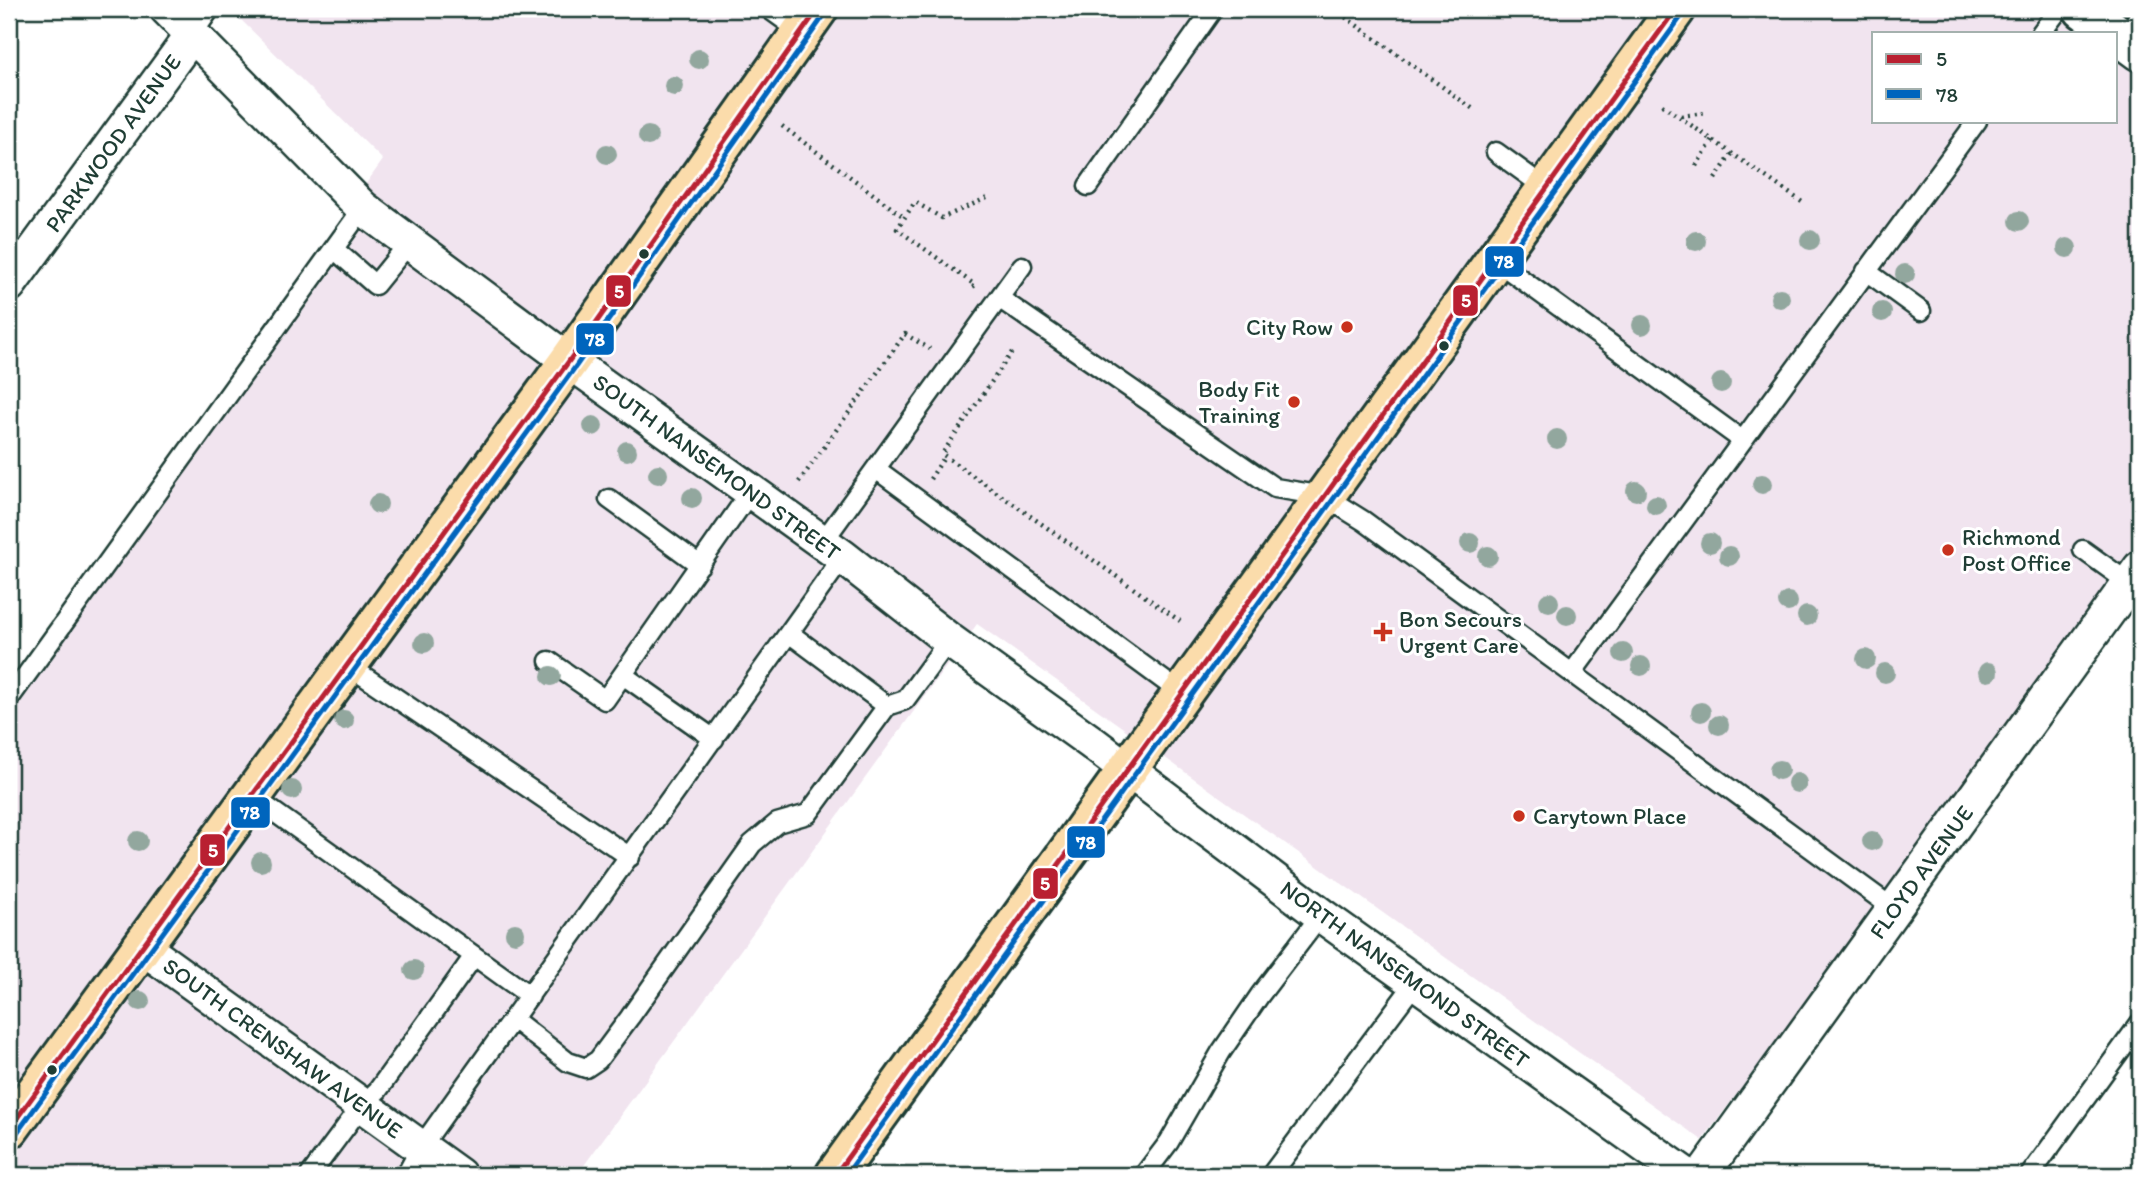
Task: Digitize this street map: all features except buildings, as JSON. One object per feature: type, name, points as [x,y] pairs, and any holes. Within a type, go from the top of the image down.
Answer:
[{"type":"main road","points":[[835,1175],[1676,9]]},
{"type":"main road","points":[[2083,9],[2136,35]]},
{"type":"main road","points":[[9,1129],[569,361],[810,20]]},
{"type":"street","name":"SOUTH NANSEMOND STREET","points":[[167,9],[201,22],[363,208],[569,361],[833,550],[949,640],[1127,769]]},
{"type":"street","name":"PARKWOOD AVENUE","points":[[9,285],[201,22]]},
{"type":"street","name":"FLOYD AVENUE","points":[[1702,1175],[2135,576]]},
{"type":"street","name":"NORTH NANSEMOND STREET","points":[[1127,769],[1321,915],[1686,1175]]},
{"type":"street","name":"SOUTH CRENSHAW AVENUE","points":[[141,946],[362,1105],[413,1161],[459,1175]]},
{"type":"lane","points":[[769,9],[810,20]]},
{"type":"lane","points":[[1088,186],[1213,9]]},
{"type":"lane","points":[[2042,32],[2059,9]]},
{"type":"lane","points":[[1572,673],[1976,122]]},
{"type":"lane","points":[[1496,152],[1547,189]]},
{"type":"lane","points":[[9,699],[363,208]]},
{"type":"lane","points":[[334,249],[375,285],[410,243]]},
{"type":"lane","points":[[1495,260],[1742,440]]},
{"type":"lane","points":[[413,1161],[789,633],[876,469],[1022,266]]},
{"type":"lane","points":[[1866,271],[1921,311]]},
{"type":"lane","points":[[999,298],[1276,488],[1324,496],[1364,521],[1894,909]]},
{"type":"lane","points":[[876,469],[1181,692]]},
{"type":"lane","points":[[549,661],[605,700],[751,491]]},
{"type":"lane","points":[[609,499],[700,565]]},
{"type":"lane","points":[[2083,550],[2135,576]]},
{"type":"lane","points":[[789,633],[887,706]]},
{"type":"lane","points":[[513,1019],[568,1062],[586,1068],[598,1060],[752,845],[777,823],[808,814],[887,706],[905,700],[949,640]]},
{"type":"lane","points":[[346,664],[630,857]]},
{"type":"lane","points":[[623,675],[714,739]]},
{"type":"lane","points":[[252,796],[530,996]]},
{"type":"lane","points":[[1144,1175],[1169,1142],[1221,1052],[1260,995],[1321,915]]},
{"type":"lane","points":[[310,1175],[362,1105],[378,1090],[474,956]]},
{"type":"lane","points":[[1272,1175],[1415,983]]},
{"type":"lane","points":[[2030,1175],[2140,1023]]},
{"type":"path","points":[[1334,9],[1476,111]]},
{"type":"path","points":[[1662,104],[1802,202]]},
{"type":"path","points":[[1680,117],[1705,113]]},
{"type":"path","points":[[782,126],[904,217]]},
{"type":"path","points":[[1696,166],[1713,140]]},
{"type":"path","points":[[1715,179],[1732,153]]},
{"type":"path","points":[[967,296],[975,285],[897,229],[915,202],[942,218],[989,197]]},
{"type":"path","points":[[799,482],[905,334],[929,350],[937,339]]},
{"type":"path","points":[[1013,352],[942,454],[1180,621]]},
{"type":"path","points":[[927,483],[945,456]]},
{"type":"shaded area","points":[[230,9],[2140,9],[2140,559],[1702,1140],[977,624],[577,1175],[9,1175],[9,681],[383,160]]},
{"type":"transit line","name":"5","points":[[9,1129],[569,361],[818,9]]},
{"type":"transit line","name":"5","points":[[835,1175],[1676,9]]},
{"type":"transit line","name":"78","points":[[16,1134],[576,366],[825,14]]},
{"type":"transit line","name":"78","points":[[846,1175],[1683,14]]},
{"type":"place","name":"City Row","points":[[1347,327]]},
{"type":"place","name":"Body Fit Training","points":[[1294,402]]},
{"type":"place","name":"Richmond Post Office","points":[[1948,550]]},
{"type":"place","name":"Bon Secours Urgent Care","points":[[1383,632]]},
{"type":"place","name":"Carytown Place","points":[[1519,816]]}]
